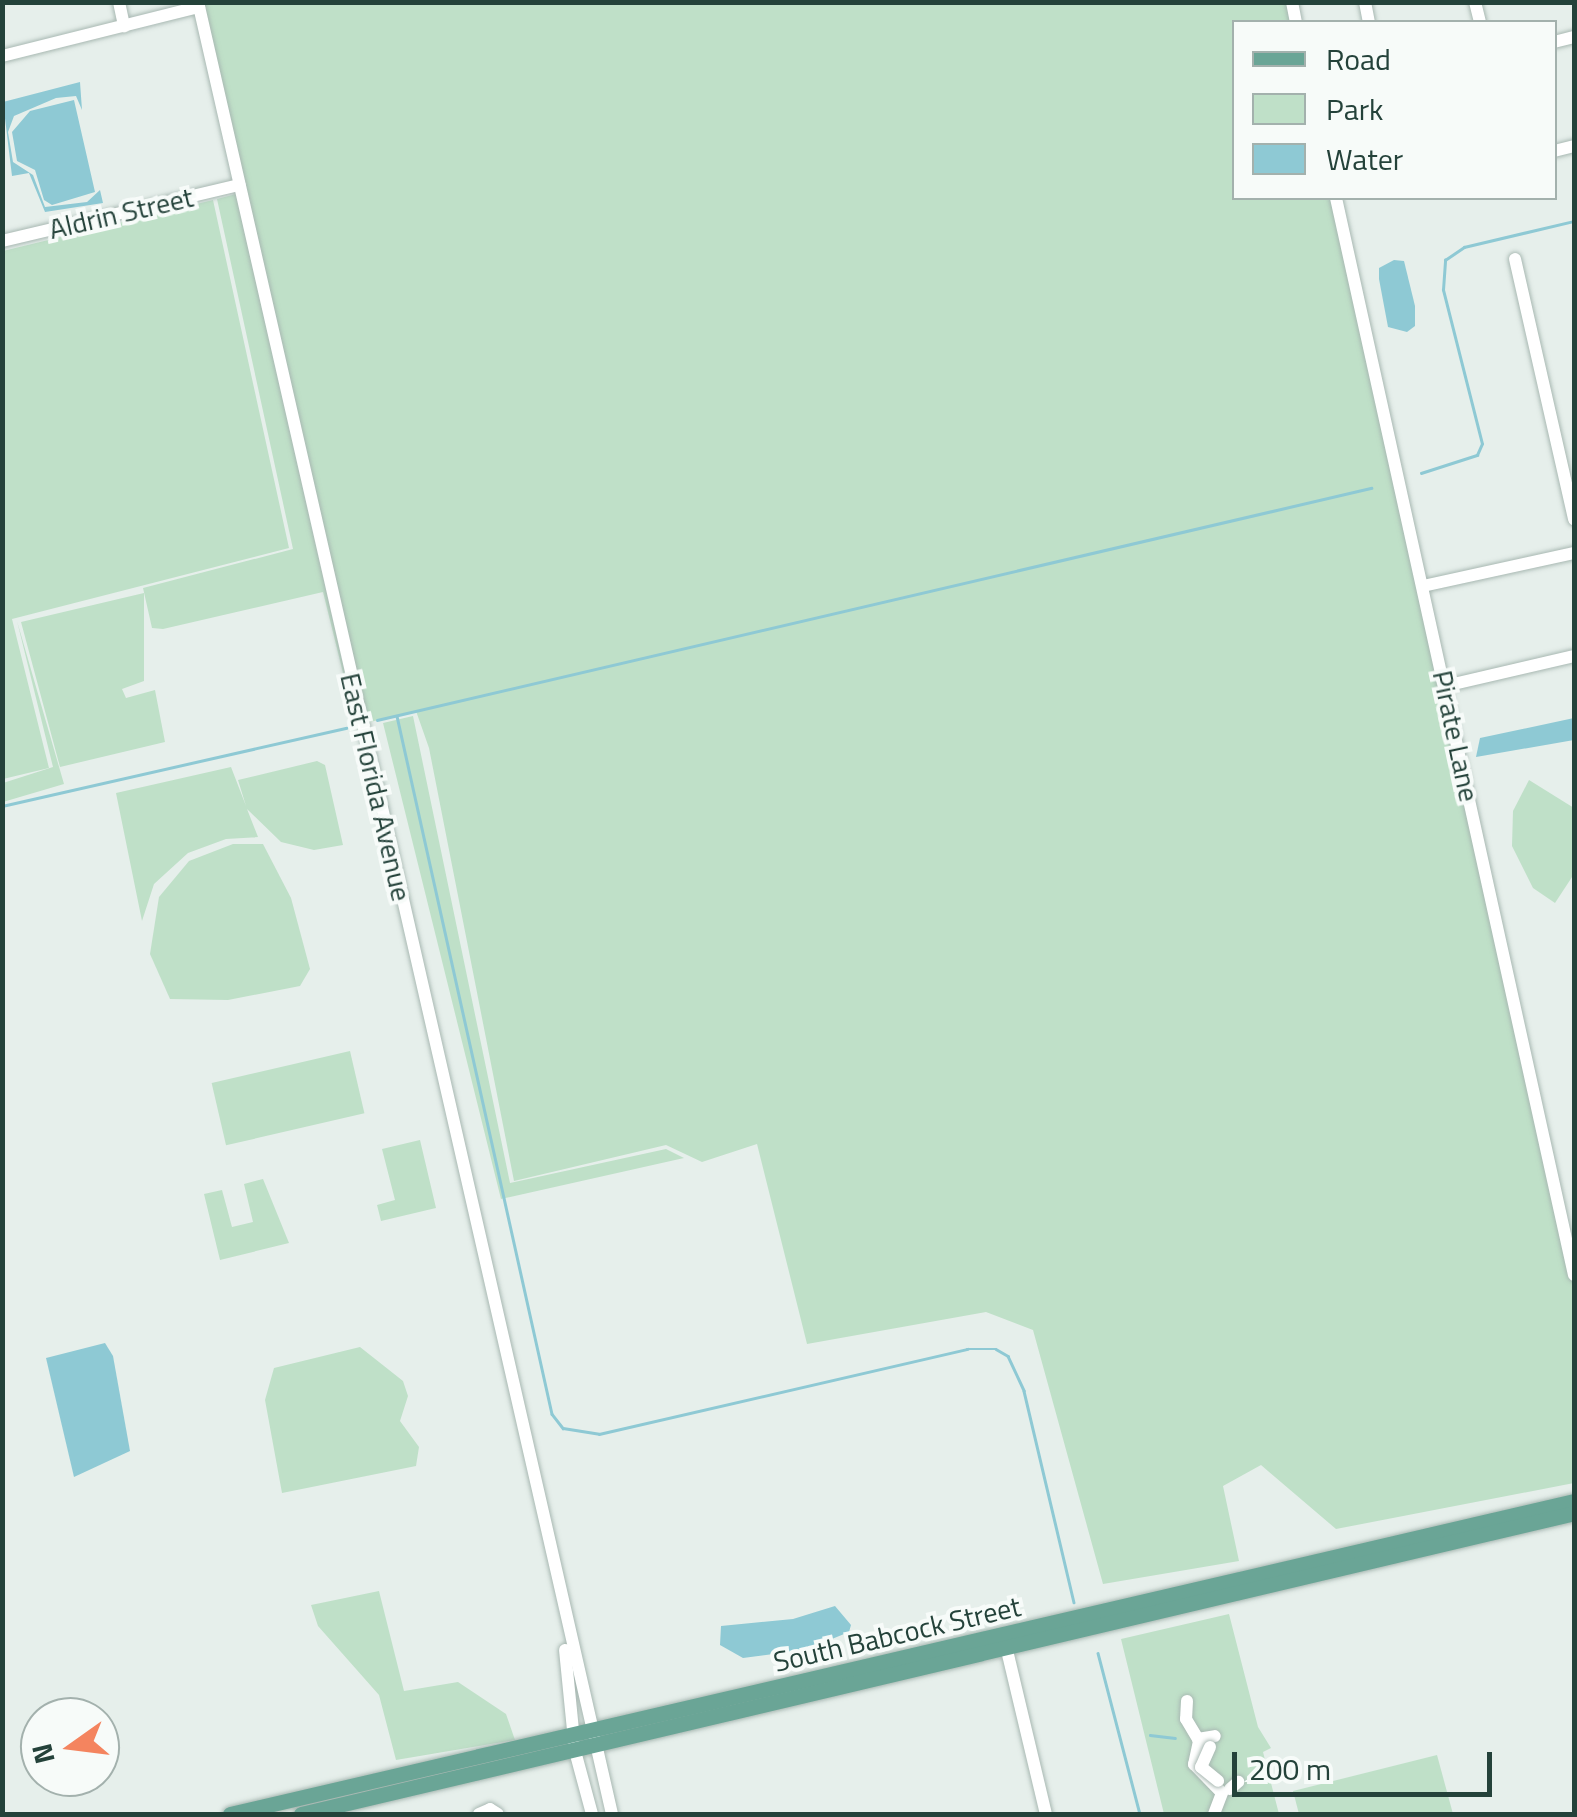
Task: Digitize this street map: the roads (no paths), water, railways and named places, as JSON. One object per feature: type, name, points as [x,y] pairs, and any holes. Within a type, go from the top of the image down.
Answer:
[{"type":"main road","name":"South Babcock Street","points":[[1005,1643],[1574,1501]]},
{"type":"main road","name":"South Babcock Street","points":[[301,1814],[584,1742],[1574,1514]]},
{"type":"main road","name":"South Babcock Street","points":[[230,1814],[584,1742]]},
{"type":"street","points":[[118,2],[124,26]]},
{"type":"street","points":[[2,56],[198,5]]},
{"type":"street","name":"East Florida Avenue","points":[[198,5],[554,1572],[584,1742]]},
{"type":"street","name":"Aldrin Street","points":[[2,240],[239,186]]},
{"type":"street","name":"Pirate Lane","points":[[1339,200],[1574,1275]]},
{"type":"street","points":[[1514,259],[1574,520]]},
{"type":"street","points":[[1423,586],[1574,553]]},
{"type":"street","points":[[1444,686],[1574,656]]},
{"type":"street","points":[[1005,1643],[1046,1814]]},
{"type":"street","points":[[1186,1701],[1187,1723],[1208,1741],[1202,1766],[1220,1786],[1214,1814]]},
{"type":"street","points":[[584,1742],[592,1814]]},
{"type":"street","points":[[584,1742],[612,1814]]},
{"type":"street","points":[[479,1814],[490,1809],[498,1814]]},
{"type":"water","points":[[80,82],[82,110],[76,96],[56,98],[14,116],[8,132],[13,162],[33,175],[45,207],[87,202],[100,190],[103,203],[45,212],[29,173],[12,176],[3,102]]},
{"type":"water","points":[[74,100],[95,192],[52,205],[44,200],[35,170],[17,161],[12,132],[30,111]]},
{"type":"water","points":[[1394,260],[1404,261],[1415,306],[1415,326],[1407,332],[1388,327],[1379,279],[1379,268]]},
{"type":"water","points":[[1574,718],[1574,740],[1476,757],[1480,738]]},
{"type":"water","points":[[105,1343],[113,1356],[130,1451],[74,1477],[46,1358]]},
{"type":"water","points":[[835,1606],[851,1625],[849,1632],[805,1650],[743,1658],[720,1645],[721,1626],[793,1619]]},
{"type":"waterway","points":[[1421,473],[1477,455],[1482,444],[1443,290],[1445,260],[1464,247],[1574,221]]},
{"type":"waterway","points":[[377,720],[1371,488]]},
{"type":"waterway","points":[[397,716],[552,1414],[563,1428],[599,1434],[967,1349],[996,1349],[1008,1356],[1024,1391],[1074,1602]]},
{"type":"waterway","points":[[2,806],[346,728]]},
{"type":"waterway","points":[[1098,1653],[1140,1814]]},
{"type":"waterway","points":[[1150,1735],[1175,1738]]}]
